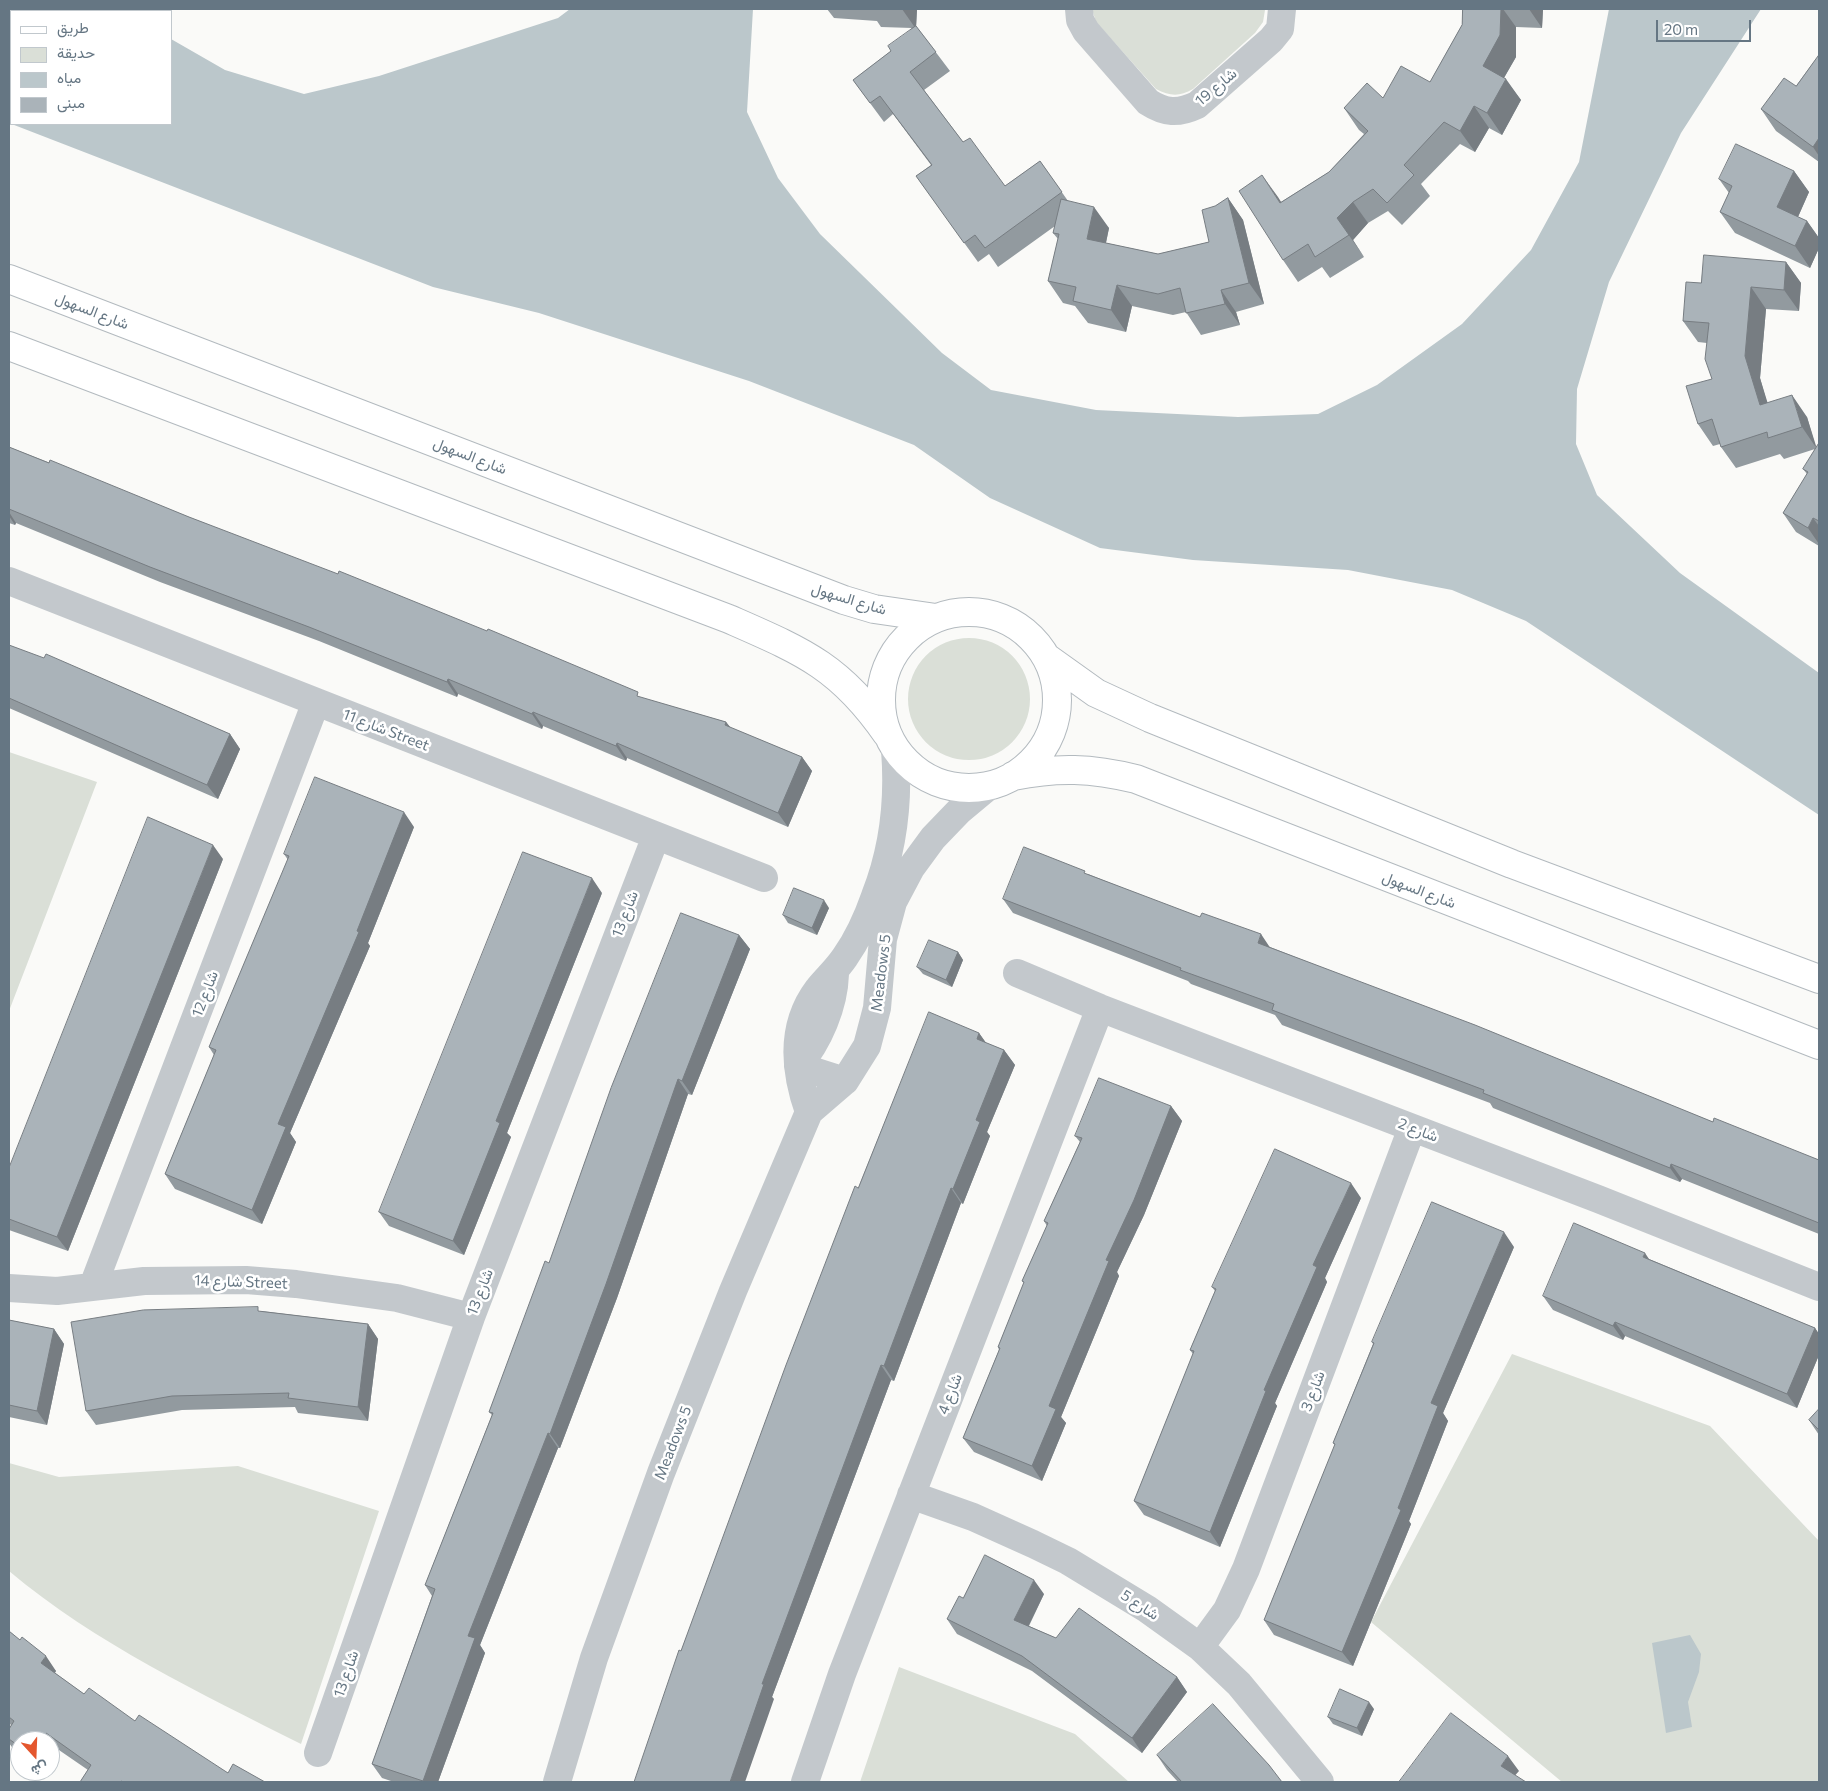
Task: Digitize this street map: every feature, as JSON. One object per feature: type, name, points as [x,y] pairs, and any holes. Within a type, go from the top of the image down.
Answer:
[{"type":"main road","name":"شارع السهول","points":[[9,279],[844,600],[874,609],[936,618]]},
{"type":"main road","points":[[9,346],[730,619],[798,649],[824,666],[848,686],[869,709],[891,742],[913,769],[936,782],[962,788],[1001,781],[1034,760],[1049,737],[1057,711],[1056,684],[1047,658]]},
{"type":"main road","points":[[891,742],[880,707],[882,679],[894,653],[912,632],[936,618],[961,612],[987,613],[1011,622],[1032,638],[1047,658],[1096,693],[1157,721],[1512,864],[1819,980]]},
{"type":"main road","name":"شارع السهول","points":[[1001,781],[1043,770],[1074,768],[1105,771],[1136,779],[1819,1045]]},
{"type":"street","name":"شارع 19","points":[[1079,9],[1080,20],[1086,31],[1148,102],[1159,109],[1172,112],[1185,111],[1197,105],[1271,40],[1280,29],[1282,9]]},
{"type":"street","name":"شارع 11 Street","points":[[9,581],[764,878]]},
{"type":"street","name":"شارع 12","points":[[93,1286],[316,702]]},
{"type":"street","name":"Meadows 5","points":[[798,1066],[814,1042],[830,1006],[835,972],[847,955],[875,896],[887,861],[898,787],[891,742]]},
{"type":"street","name":"Meadows 5","points":[[557,1782],[594,1658],[661,1473],[733,1291],[809,1112],[844,1081],[867,1046],[877,1008],[886,930],[894,902],[911,868],[933,838],[959,811],[1001,781]]},
{"type":"street","name":"شارع 13","points":[[318,1753],[471,1317],[656,836]]},
{"type":"street","points":[[835,972],[878,988]]},
{"type":"street","name":"شارع 2","points":[[1017,973],[1100,1008],[1607,1202],[1819,1287]]},
{"type":"street","name":"شارع 4","points":[[805,1782],[842,1674],[1100,1008]]},
{"type":"street","points":[[809,1112],[803,1096],[798,1066],[844,1081]]},
{"type":"street","name":"شارع 3","points":[[1200,1647],[1227,1610],[1243,1576],[1412,1128]]},
{"type":"street","name":"شارع 14 Street","points":[[9,1288],[57,1291],[93,1286],[195,1280],[296,1284],[397,1298],[471,1317]]},
{"type":"street","name":"شارع 5","points":[[911,1495],[973,1517],[1068,1561],[1147,1609],[1200,1647],[1239,1684],[1320,1782]]},
{"type":"green space","points":[[1092,9],[1265,10],[1263,22],[1255,33],[1193,89],[1174,95],[1156,89],[1096,22]]},
{"type":"green space","points":[[969,638],[993,642],[1012,656],[1026,675],[1030,699],[1026,723],[1012,742],[993,756],[969,760],[945,756],[926,742],[912,723],[908,699],[912,675],[926,656],[945,642]]},
{"type":"green space","points":[[9,752],[97,782],[9,1011]]},
{"type":"green space","points":[[1512,1354],[1710,1426],[1819,1541],[1819,1782],[1562,1782],[1371,1622]]},
{"type":"green space","points":[[9,1463],[59,1477],[238,1466],[379,1511],[301,1744],[150,1666],[77,1622],[9,1571]]},
{"type":"green space","points":[[899,1667],[1075,1734],[1129,1782],[860,1782]]},
{"type":"water","points":[[9,9],[119,10],[10,10],[9,123]]},
{"type":"water","points":[[570,9],[753,9],[747,112],[778,178],[820,234],[942,353],[991,390],[1096,410],[1238,417],[1318,414],[1377,385],[1462,324],[1531,250],[1579,162],[1609,9],[1761,9],[1681,133],[1609,282],[1577,389],[1576,444],[1597,495],[1680,573],[1819,673],[1819,815],[1526,621],[1452,590],[1348,570],[1193,560],[1100,548],[990,498],[914,445],[749,381],[539,313],[433,287],[15,125],[172,125],[172,40],[225,70],[304,94],[379,76],[558,18]]},
{"type":"water","points":[[1690,1635],[1701,1654],[1699,1672],[1688,1702],[1692,1727],[1666,1733],[1652,1643]]},
{"type":"building","points":[[1463,9],[1501,9],[1500,35],[1483,66],[1506,79],[1487,113],[1474,106],[1460,131],[1444,122],[1404,165],[1414,175],[1387,203],[1373,189],[1353,202],[1337,218],[1349,235],[1315,257],[1308,244],[1283,260],[1239,191],[1262,175],[1280,203],[1329,172],[1368,131],[1344,108],[1367,83],[1383,98],[1401,66],[1430,82],[1462,25]]},
{"type":"building","points":[[916,26],[936,52],[910,72],[963,142],[970,138],[1005,186],[1040,161],[1062,192],[985,248],[975,235],[964,243],[916,176],[932,165],[880,96],[870,103],[853,80],[891,51],[888,46]]},
{"type":"building","points":[[1819,55],[1819,138],[1813,147],[1761,109],[1784,78],[1796,86]]},
{"type":"building","points":[[1736,144],[1794,171],[1777,207],[1807,221],[1795,246],[1720,212],[1732,186],[1719,179]]},
{"type":"building","points":[[1228,198],[1249,283],[1221,290],[1225,304],[1186,313],[1180,288],[1158,294],[1117,285],[1111,310],[1073,301],[1076,287],[1048,281],[1059,234],[1053,233],[1061,199],[1094,207],[1087,239],[1158,254],[1209,242],[1202,210],[1215,206]]},
{"type":"building","points":[[1704,255],[1786,262],[1784,290],[1751,287],[1745,356],[1760,405],[1792,395],[1802,427],[1768,438],[1767,432],[1721,447],[1712,419],[1698,424],[1686,386],[1712,379],[1705,359],[1709,323],[1683,321],[1686,282],[1701,283]]},
{"type":"building","points":[[1819,443],[1819,521],[1813,518],[1808,528],[1783,513],[1808,472],[1803,469]]},
{"type":"building","points":[[9,447],[49,463],[50,460],[189,517],[338,574],[339,571],[487,631],[488,629],[638,692],[637,696],[726,722],[725,725],[802,757],[778,813],[617,743],[616,746],[448,679],[447,682],[150,567],[9,509]]},
{"type":"building","points":[[9,645],[44,658],[46,654],[230,734],[207,785],[9,698]]},
{"type":"building","points":[[315,777],[404,812],[357,931],[359,932],[278,1124],[286,1127],[252,1210],[165,1174],[216,1050],[209,1047],[289,856],[284,854]]},
{"type":"building","points":[[148,817],[213,845],[57,1237],[9,1219],[9,1168]]},
{"type":"building","points":[[1024,847],[1085,871],[1084,873],[1200,917],[1202,913],[1261,934],[1258,943],[1475,1025],[1713,1122],[1714,1118],[1819,1160],[1819,1223],[1671,1164],[1670,1168],[1483,1093],[1484,1090],[1272,1010],[1274,1004],[1180,970],[1181,968],[1003,899]]},
{"type":"building","points":[[523,852],[592,878],[496,1121],[500,1123],[453,1241],[379,1212]]},
{"type":"building","points":[[794,888],[824,900],[812,928],[783,915]]},
{"type":"building","points":[[681,913],[739,935],[682,1081],[678,1079],[606,1284],[550,1434],[548,1433],[468,1636],[475,1638],[423,1781],[372,1764],[435,1589],[425,1585],[493,1413],[489,1412],[545,1261],[549,1263],[611,1088]]},
{"type":"building","points":[[929,940],[958,952],[946,980],[917,967]]},
{"type":"building","points":[[929,1012],[979,1033],[977,1039],[1004,1050],[976,1120],[980,1122],[953,1189],[951,1188],[884,1366],[881,1365],[762,1684],[764,1684],[730,1782],[634,1782],[679,1650],[681,1651],[786,1365],[855,1186],[858,1188]]},
{"type":"building","points":[[1099,1078],[1171,1106],[1134,1200],[1106,1260],[1109,1261],[1049,1406],[1056,1409],[1032,1466],[963,1438],[1000,1348],[998,1347],[1024,1282],[1022,1281],[1048,1223],[1044,1221],[1082,1138],[1075,1136]]},
{"type":"building","points":[[1275,1149],[1351,1183],[1313,1265],[1317,1267],[1264,1390],[1266,1391],[1210,1532],[1134,1501],[1194,1351],[1190,1350],[1216,1289],[1212,1287]]},
{"type":"building","points":[[1432,1202],[1504,1232],[1431,1403],[1438,1406],[1398,1508],[1401,1510],[1342,1652],[1264,1620],[1335,1444],[1333,1443],[1374,1343],[1372,1342]]},
{"type":"building","points":[[1574,1223],[1645,1253],[1643,1257],[1815,1328],[1787,1394],[1615,1322],[1613,1326],[1543,1296]]},
{"type":"building","points":[[258,1307],[258,1311],[368,1324],[358,1407],[288,1398],[289,1393],[172,1396],[86,1411],[71,1322],[143,1310]]},
{"type":"building","points":[[9,1320],[54,1329],[37,1411],[9,1405]]},
{"type":"building","points":[[1819,1409],[1819,1430],[1809,1420]]},
{"type":"building","points":[[985,1555],[1034,1580],[1014,1620],[1056,1638],[1079,1608],[1177,1677],[1132,1738],[1022,1656],[947,1619],[959,1596],[963,1598]]},
{"type":"building","points":[[9,1631],[20,1640],[22,1637],[46,1656],[41,1663],[84,1694],[89,1688],[135,1721],[139,1715],[228,1773],[233,1764],[265,1782],[80,1782],[91,1765],[60,1743],[60,1731],[10,1731],[10,1740],[9,1729],[14,1721],[9,1717]]},
{"type":"building","points":[[1340,1689],[1369,1702],[1357,1728],[1328,1717]]},
{"type":"building","points":[[1213,1704],[1269,1765],[1282,1782],[1182,1782],[1157,1755]]},
{"type":"building","points":[[1451,1713],[1508,1756],[1501,1766],[1526,1782],[1399,1782]]}]
